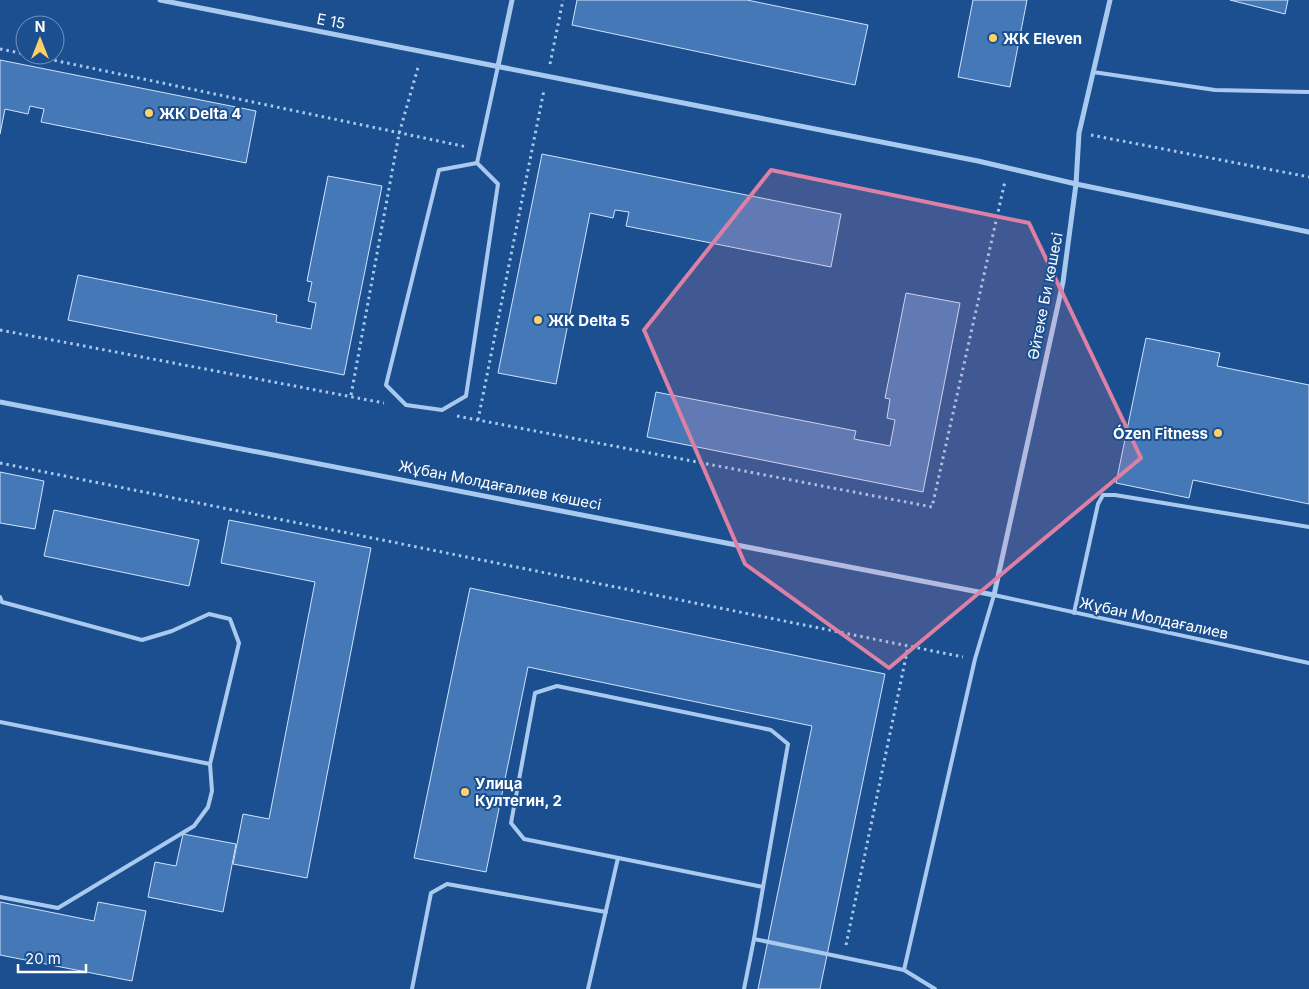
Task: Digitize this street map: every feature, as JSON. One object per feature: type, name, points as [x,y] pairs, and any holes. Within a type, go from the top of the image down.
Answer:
[{"type":"street","name":"E 15","points":[[160,0],[1008,168],[1076,184],[1309,232]]},
{"type":"street","points":[[498,66],[512,0]]},
{"type":"street","name":"Әйтеке Би көшесі","points":[[994,595],[1063,282],[1076,184],[1079,133],[1110,0]]},
{"type":"street","name":"Жұбан Молдағалиев көшесі","points":[[0,402],[994,595]]},
{"type":"lane","points":[[477,162],[498,66]]},
{"type":"lane","points":[[1093,72],[1215,90],[1309,92]]},
{"type":"lane","points":[[477,162],[498,184],[466,396],[442,410],[406,405],[386,384],[439,170],[477,162]]},
{"type":"lane","points":[[1074,613],[1098,504],[1103,495],[1115,495],[1309,527]]},
{"type":"lane","points":[[904,970],[975,659],[994,595]]},
{"type":"lane","name":"Жұбан Молдағалиев","points":[[994,595],[1309,662]]},
{"type":"lane","points":[[0,597],[2,602],[142,640],[172,631],[209,614],[230,619],[239,643],[210,764],[212,791],[208,807],[194,826],[58,908],[0,897]]},
{"type":"lane","points":[[744,989],[754,939],[788,744],[771,730],[557,686],[535,693],[511,823],[524,839],[763,887]]},
{"type":"lane","points":[[0,722],[210,764]]},
{"type":"lane","points":[[588,989],[618,858]]},
{"type":"lane","points":[[412,989],[431,893],[447,884],[606,912]]},
{"type":"lane","points":[[754,939],[904,970],[935,989]]},
{"type":"path","points":[[478,420],[563,0]]},
{"type":"path","points":[[0,49],[15,52]]},
{"type":"path","points":[[351,395],[399,134],[423,52]]},
{"type":"path","points":[[65,63],[399,134],[480,149]]},
{"type":"path","points":[[1079,133],[1309,177]]},
{"type":"path","points":[[450,415],[932,508],[1008,168]]},
{"type":"path","points":[[0,330],[351,395],[385,403]]},
{"type":"path","points":[[0,463],[975,659]]},
{"type":"path","points":[[844,958],[908,647]]},
{"type":"highlighted area","points":[[771,170],[1029,223],[1141,458],[889,668],[745,564],[644,330]]},
{"type":"building","points":[[577,0],[747,0],[868,25],[855,85],[572,25]]},
{"type":"building","name":"ЖК Eleven","points":[[973,0],[1027,0],[1010,87],[958,77]]},
{"type":"building","points":[[1230,0],[1288,0],[1285,14]]},
{"type":"building","name":"ЖК Delta 4","points":[[0,60],[15,63],[15,65],[25,65],[256,111],[246,163],[41,122],[44,109],[30,106],[28,114],[5,109],[0,134]]},
{"type":"building","name":"ЖК Delta 5","points":[[542,154],[841,214],[831,267],[626,226],[629,212],[615,210],[613,218],[590,213],[556,384],[498,373]]},
{"type":"building","points":[[328,176],[382,186],[344,375],[68,320],[78,275],[277,315],[276,322],[311,329],[316,303],[308,301],[312,282],[307,281]]},
{"type":"building","points":[[906,293],[960,303],[923,492],[647,437],[656,392],[856,431],[854,439],[890,446],[895,420],[887,418],[890,399],[885,398]]},
{"type":"building","name":"Ózen Fitness","points":[[1146,338],[1220,353],[1217,366],[1309,385],[1309,504],[1193,480],[1189,498],[1116,483]]},
{"type":"building","points":[[0,472],[44,481],[35,529],[0,523]]},
{"type":"building","points":[[54,510],[199,540],[189,586],[44,556]]},
{"type":"building","points":[[229,520],[371,548],[307,878],[233,864],[243,814],[269,819],[315,582],[221,563]]},
{"type":"building","name":"Улица Култегин, 2","points":[[470,588],[885,674],[820,989],[758,989],[812,726],[528,667],[486,872],[414,858]]},
{"type":"building","points":[[183,834],[236,844],[223,912],[148,897],[155,862],[176,866]]},
{"type":"building","points":[[0,902],[94,921],[98,902],[146,911],[132,981],[0,955]]},
{"type":"place","name":"ЖК Eleven","points":[[993,38]]},
{"type":"place","name":"ЖК Delta 4","points":[[149,113]]},
{"type":"place","name":"ЖК Delta 5","points":[[538,320]]},
{"type":"place","name":"Ózen Fitness","points":[[1218,433]]},
{"type":"place","name":"Улица Култегин, 2","points":[[465,792]]}]
